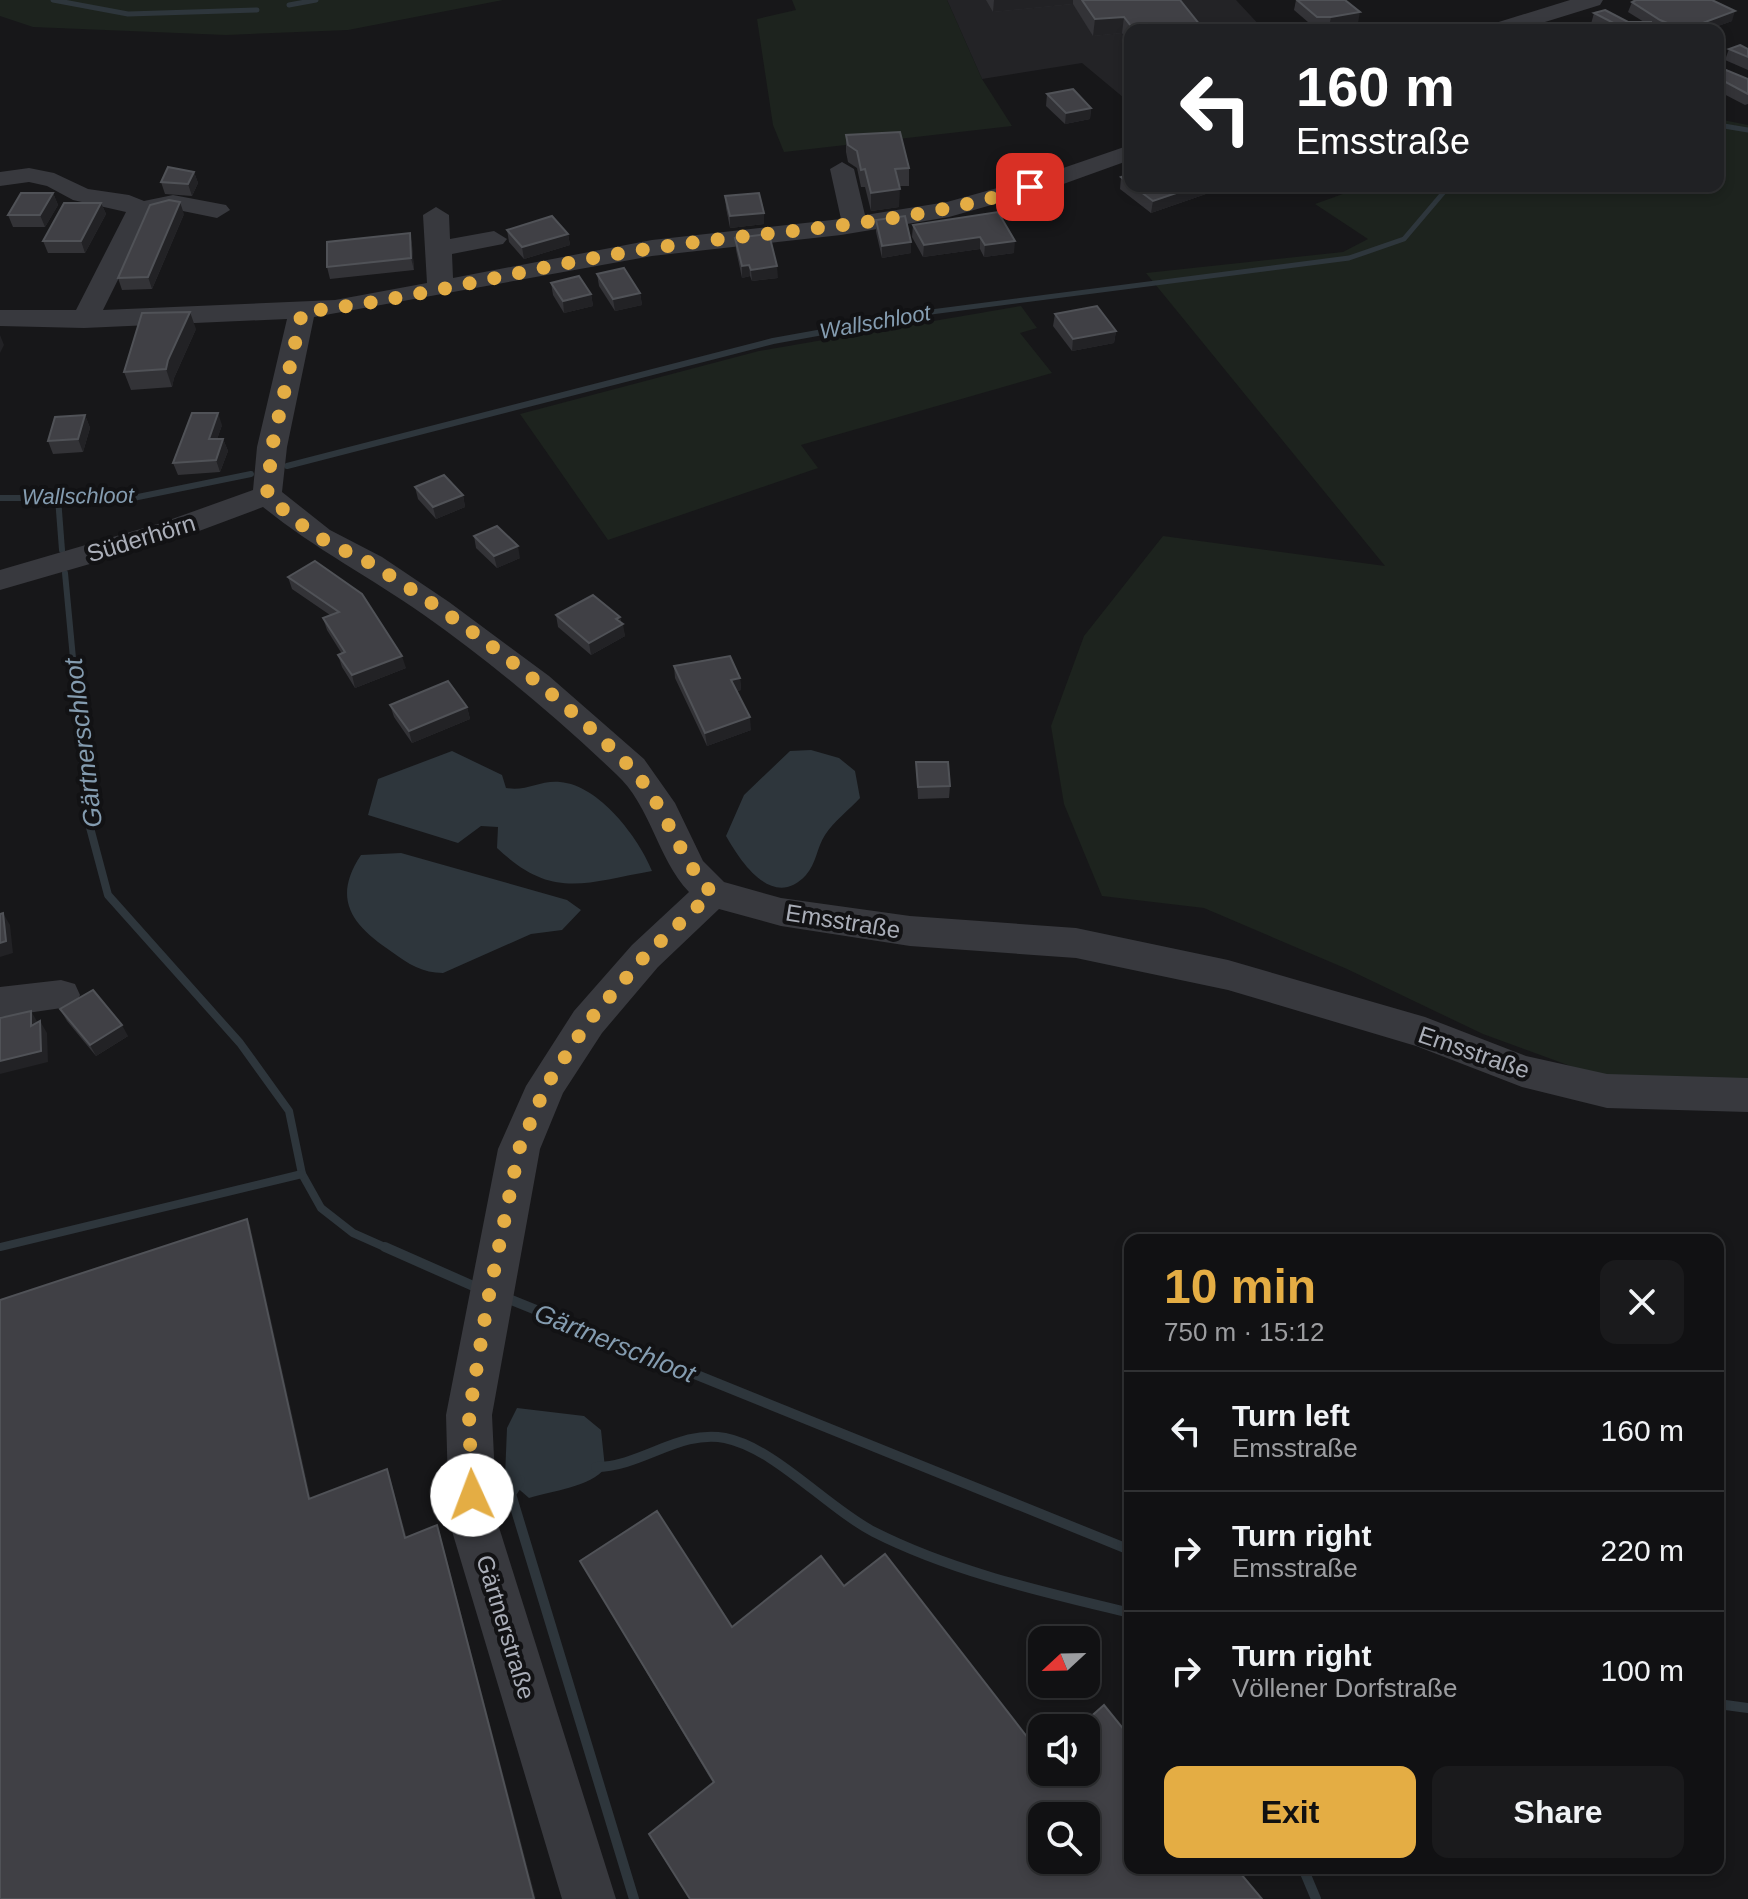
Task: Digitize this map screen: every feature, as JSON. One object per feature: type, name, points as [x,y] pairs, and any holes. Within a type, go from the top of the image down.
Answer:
[{"type":"street","points":[[1516,24],[1587,1],[1614,16]]},
{"type":"street","points":[[0,318],[84,320],[302,312],[652,248],[855,225],[981,201],[1124,154]]},
{"type":"street","points":[[842,169],[855,225]]},
{"type":"street","points":[[0,179],[29,175],[54,180],[82,195],[129,202],[140,210]]},
{"type":"street","points":[[84,320],[140,210],[173,202],[217,210]]},
{"type":"street","points":[[436,215],[441,289]]},
{"type":"street","points":[[437,249],[494,239]]},
{"type":"street","points":[[302,312],[272,447],[267,495],[319,537],[371,564],[438,609],[537,684],[632,768],[662,812],[689,869],[712,893]]},
{"type":"street","name":"Süderhörn","points":[[5,574],[172,530],[267,495]]},
{"type":"street","name":"Emsstraße","points":[[712,893],[781,912],[910,931],[1076,943],[1228,975],[1425,1033],[1522,1071],[1607,1091],[1748,1095]]},
{"type":"street","name":"Gärtnerstraße","points":[[589,1899],[473,1521],[469,1415],[490,1288],[519,1149],[546,1086],[598,1011],[645,956],[712,893]]},
{"type":"street","points":[[0,1002],[61,995]]},
{"type":"shaded area","points":[[0,0],[503,0],[348,30],[226,35],[33,27],[0,16]]},
{"type":"shaded area","points":[[792,0],[947,0],[982,79],[1012,126],[784,152],[773,125],[757,19],[796,10]]},
{"type":"shaded area","points":[[947,0],[1236,0],[1258,24],[1124,24],[1124,98],[1082,63],[982,79]]},
{"type":"shaded area","points":[[1724,120],[1748,125],[1748,1079],[1606,1079],[1483,1034],[1347,969],[1204,908],[1102,896],[1064,804],[1051,726],[1084,636],[1163,536],[1385,566],[1146,273],[1343,252],[1368,239],[1315,204],[1348,192],[1724,192]]},
{"type":"shaded area","points":[[1021,306],[1037,328],[1020,333],[1052,373],[801,445],[818,468],[608,540],[520,414],[759,351]]},
{"type":"shaded area","points":[[811,750],[839,758],[855,771],[860,798],[828,830],[806,875],[794,885],[782,888],[770,885],[749,869],[726,836],[744,795],[790,751]]},
{"type":"shaded area","points":[[452,751],[502,775],[506,788],[560,782],[575,785],[589,793],[616,815],[638,844],[652,871],[588,883],[552,881],[535,875],[497,848],[498,827],[481,826],[458,843],[368,815],[378,779]]},
{"type":"shaded area","points":[[401,853],[567,900],[581,910],[562,930],[531,934],[443,973],[422,970],[366,932],[357,922],[347,899],[352,871],[361,855]]},
{"type":"shaded area","points":[[517,1408],[584,1416],[601,1430],[605,1468],[581,1484],[529,1498],[505,1477],[507,1428]]},
{"type":"building","points":[[1082,0],[1180,0],[1199,24],[1129,24],[1124,17],[1095,19]]},
{"type":"building","points":[[1297,0],[1345,0],[1360,12],[1317,17]]},
{"type":"building","points":[[1712,0],[1735,11],[1700,24],[1670,24],[1632,2]]},
{"type":"building","points":[[1605,10],[1628,22],[1652,22],[1615,24],[1594,13]]},
{"type":"building","points":[[1740,45],[1748,49],[1748,57],[1729,49]]},
{"type":"building","points":[[1724,69],[1748,79],[1748,94],[1724,81]]},
{"type":"building","points":[[1073,89],[1091,108],[1066,113],[1047,94]]},
{"type":"building","points":[[900,132],[909,168],[895,169],[900,189],[871,193],[865,169],[861,170],[857,151],[848,145],[846,135]]},
{"type":"building","points":[[168,167],[194,172],[188,184],[161,182]]},
{"type":"building","points":[[1141,192],[1179,192],[1153,201]]},
{"type":"building","points":[[21,193],[53,193],[40,215],[8,215]]},
{"type":"building","points":[[759,193],[764,213],[730,216],[725,196]]},
{"type":"building","points":[[169,200],[180,202],[148,277],[118,278],[150,205]]},
{"type":"building","points":[[64,203],[101,203],[81,241],[43,241]]},
{"type":"building","points":[[998,212],[1015,241],[985,245],[980,237],[924,245],[913,225]]},
{"type":"building","points":[[552,216],[568,234],[522,247],[507,230]]},
{"type":"building","points":[[905,216],[911,242],[882,246],[876,220]]},
{"type":"building","points":[[410,233],[411,258],[327,267],[327,242]]},
{"type":"building","points":[[769,234],[777,266],[751,270],[749,265],[742,266],[735,238]]},
{"type":"building","points":[[624,268],[640,293],[613,299],[597,274]]},
{"type":"building","points":[[579,276],[591,294],[563,301],[551,283]]},
{"type":"building","points":[[1097,306],[1116,331],[1073,339],[1055,314]]},
{"type":"building","points":[[190,312],[166,369],[124,372],[142,313]]},
{"type":"building","points":[[192,413],[218,413],[209,439],[223,439],[216,460],[173,463]]},
{"type":"building","points":[[85,415],[78,439],[48,441],[55,417]]},
{"type":"building","points":[[444,475],[463,495],[433,507],[415,487]]},
{"type":"building","points":[[497,526],[518,546],[494,556],[474,536]]},
{"type":"building","points":[[315,561],[362,594],[402,656],[352,675],[338,655],[345,652],[323,618],[339,612],[288,577]]},
{"type":"building","points":[[593,595],[620,617],[616,619],[623,624],[589,643],[556,615]]},
{"type":"building","points":[[730,656],[740,678],[731,680],[750,717],[705,733],[674,666]]},
{"type":"building","points":[[448,681],[467,707],[409,731],[390,705]]},
{"type":"building","points":[[916,762],[948,762],[950,786],[918,787]]},
{"type":"building","points":[[3,913],[6,941],[0,943],[0,914]]},
{"type":"building","points":[[93,990],[122,1025],[90,1045],[60,1009]]},
{"type":"building","points":[[31,1011],[31,1026],[40,1021],[41,1051],[0,1061],[0,1018]]},
{"type":"building","points":[[247,1219],[309,1499],[387,1469],[405,1538],[437,1525],[534,1899],[0,1899],[0,1300]]},
{"type":"building","points":[[657,1511],[732,1627],[821,1556],[844,1586],[885,1554],[1028,1738],[1028,1786],[1100,1786],[1100,1714],[1094,1714],[1104,1705],[1124,1730],[1124,1874],[1241,1874],[1262,1899],[690,1899],[649,1834],[714,1782],[580,1561]]},
{"type":"waterway","points":[[53,0],[128,14],[257,10]]},
{"type":"waterway","points":[[289,5],[316,0]]},
{"type":"waterway","name":"Wallschloot","points":[[1724,126],[1748,130]]},
{"type":"waterway","name":"Wallschloot","points":[[864,325],[931,312],[1349,258],[1404,239],[1444,192]]},
{"type":"waterway","name":"Wallschloot","points":[[864,325],[873,323]]},
{"type":"waterway","name":"Wallschloot","points":[[287,466],[773,341],[864,325]]},
{"type":"waterway","name":"Wallschloot","points":[[58,498],[133,498],[251,474]]},
{"type":"waterway","name":"Wallschloot","points":[[0,498],[58,498]]},
{"type":"waterway","name":"Gärtnerschloot","points":[[58,498],[62,550]]},
{"type":"waterway","name":"Gärtnerschloot","points":[[65,573],[80,733]]},
{"type":"waterway","name":"Gärtnerschloot","points":[[80,731],[88,820],[108,895],[240,1043],[289,1111],[302,1174]]},
{"type":"waterway","points":[[0,1247],[302,1174]]},
{"type":"waterway","name":"Gärtnerschloot","points":[[302,1174],[321,1208],[353,1233],[389,1249]]},
{"type":"waterway","name":"Gärtnerschloot","points":[[385,1247],[480,1289]]},
{"type":"waterway","name":"Gärtnerschloot","points":[[504,1297],[1124,1548]]},
{"type":"waterway","points":[[596,1467],[629,1461],[692,1439],[725,1438],[763,1453],[856,1521],[904,1546],[999,1580],[1124,1612]]},
{"type":"waterway","points":[[520,1480],[511,1494],[634,1899]]},
{"type":"waterway","name":"Gärtnerschloot","points":[[1724,1705],[1748,1708]]},
{"type":"waterway","points":[[1306,1874],[1316,1899]]},
{"type":"route","points":[[472,1495],[469,1415],[487,1305],[519,1149],[546,1086],[588,1022],[645,956],[712,893],[689,869],[662,812],[632,768],[537,684],[438,609],[371,564],[319,537],[267,495],[272,447],[302,312],[397,298],[652,248],[903,218],[1030,187]]}]
